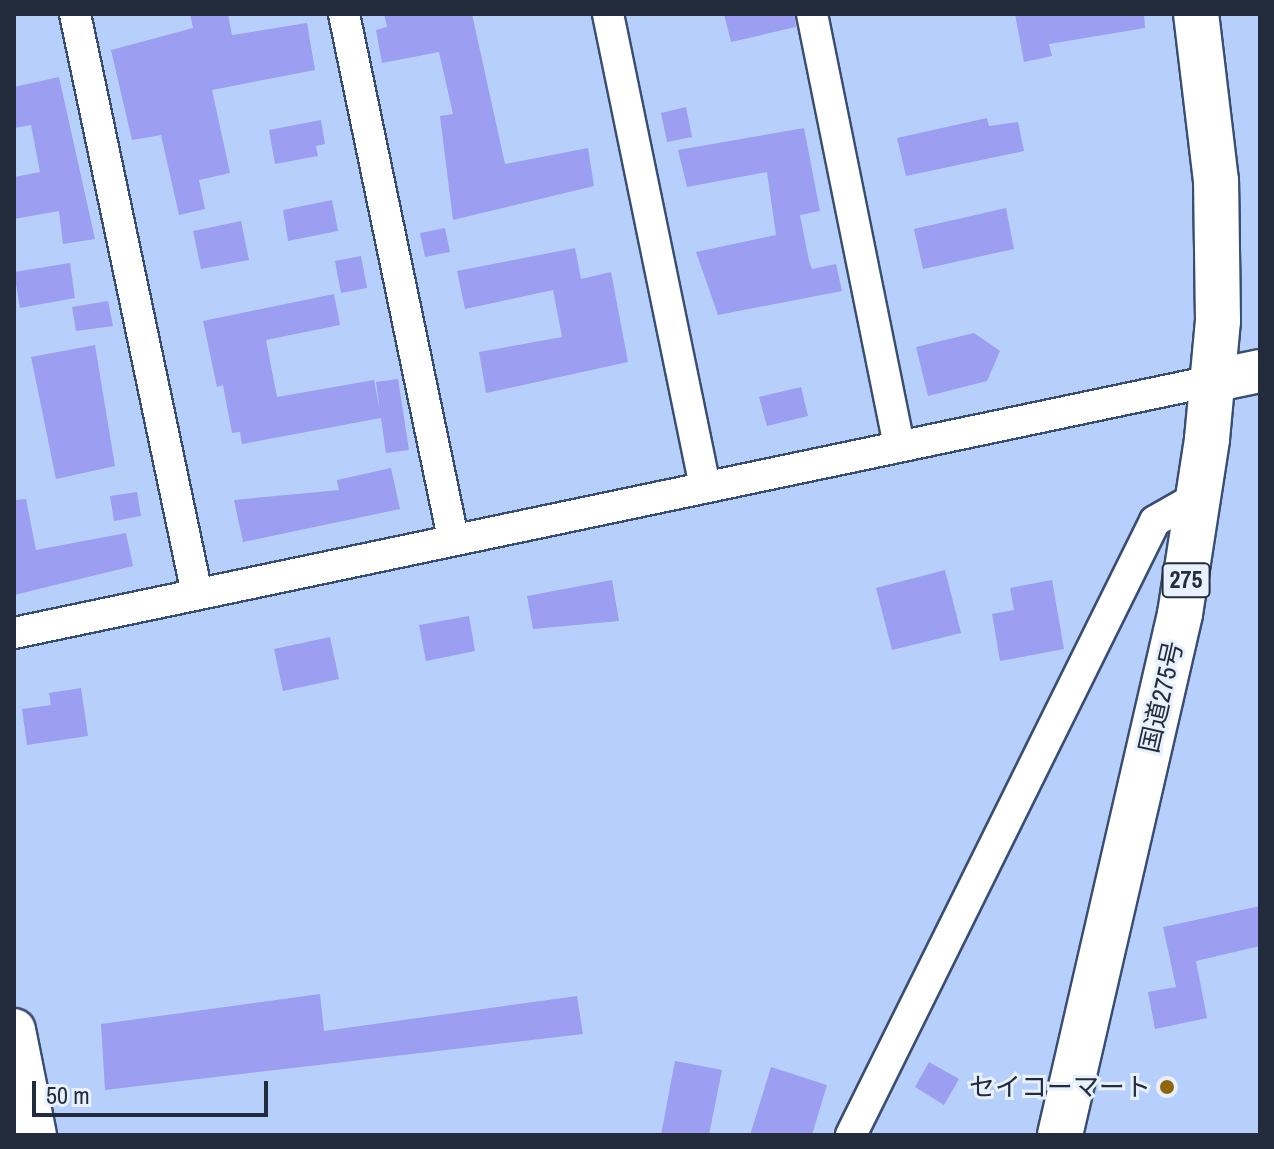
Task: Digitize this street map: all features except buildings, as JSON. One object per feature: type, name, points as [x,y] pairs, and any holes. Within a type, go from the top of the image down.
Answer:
[{"type":"highway","name":"国道275号","points":[[1060,1135],[1180,614],[1199,496],[1212,381],[1216,181],[1196,14]]},
{"type":"street","points":[[75,14],[197,594]]},
{"type":"street","points":[[344,14],[453,538]]},
{"type":"street","points":[[608,14],[705,485]]},
{"type":"street","points":[[812,14],[899,445]]},
{"type":"street","points":[[14,633],[705,485],[1260,371]]},
{"type":"street","points":[[851,1135],[1155,521],[1199,496]]},
{"type":"street","points":[[14,1030],[35,1135]]},
{"type":"place","name":"セイコーマート","points":[[1167,1087]]}]
